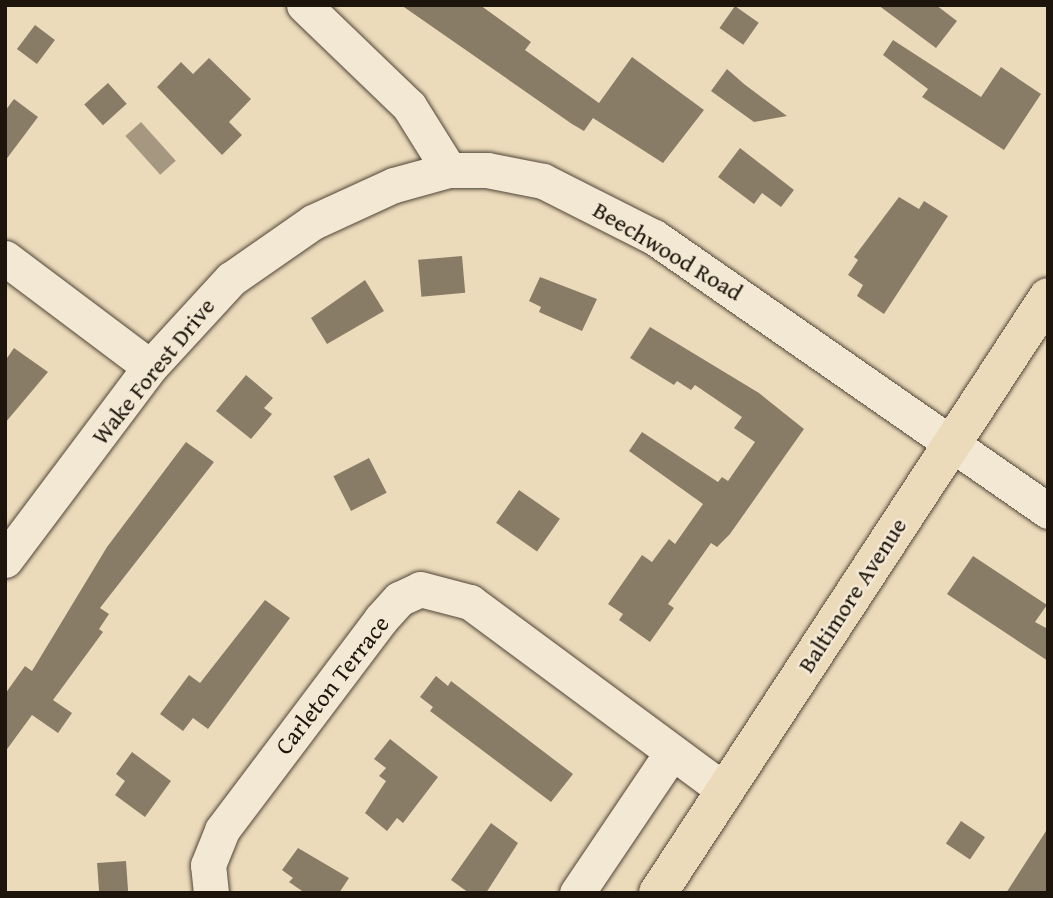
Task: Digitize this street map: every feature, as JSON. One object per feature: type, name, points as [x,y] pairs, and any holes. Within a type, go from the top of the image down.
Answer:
[{"type":"main road","name":"Baltimore Avenue","points":[[658,893],[1048,298]]},
{"type":"street","points":[[304,5],[409,106],[449,170]]},
{"type":"street","name":"Wake Forest Drive","points":[[5,561],[150,367],[203,306],[272,248],[394,185],[449,170]]},
{"type":"street","name":"Beechwood Road","points":[[449,170],[487,170],[543,181],[654,237],[1048,511]]},
{"type":"street","points":[[5,258],[150,367]]},
{"type":"street","name":"Carleton Terrace","points":[[211,893],[208,864],[222,830],[381,619],[399,600],[421,589],[470,602],[725,790]]},
{"type":"street","points":[[577,893],[671,752]]},
{"type":"shaded area","points":[[141,122],[176,161],[160,175],[125,136]]},
{"type":"building","points":[[401,5],[480,5],[531,42],[525,50],[599,103],[632,57],[704,110],[663,163],[593,118],[584,131],[572,124]]},
{"type":"building","points":[[878,5],[936,5],[957,21],[936,48]]},
{"type":"building","points":[[735,6],[759,23],[743,45],[720,28]]},
{"type":"building","points":[[35,25],[55,40],[37,64],[17,49]]},
{"type":"building","points":[[893,40],[981,97],[1001,67],[1041,94],[1004,150],[922,97],[928,89],[883,55]]},
{"type":"building","points":[[209,58],[251,99],[229,122],[242,135],[222,155],[157,87],[181,62],[193,74]]},
{"type":"building","points":[[727,69],[787,116],[754,122],[711,91]]},
{"type":"building","points":[[108,83],[127,104],[103,125],[84,104]]},
{"type":"building","points":[[14,99],[38,117],[5,161],[5,111]]},
{"type":"building","points":[[740,148],[794,190],[781,207],[762,193],[754,204],[718,177]]},
{"type":"building","points":[[899,197],[919,209],[924,201],[948,216],[884,314],[857,296],[863,285],[848,275],[858,260],[854,257]]},
{"type":"building","points":[[462,256],[465,293],[421,297],[418,260]]},
{"type":"building","points":[[540,277],[597,299],[582,331],[539,312],[541,307],[529,301]]},
{"type":"building","points":[[365,280],[384,311],[327,344],[311,318]]},
{"type":"building","points":[[650,327],[759,393],[804,429],[730,534],[717,547],[711,543],[668,604],[674,608],[650,642],[619,620],[623,614],[608,604],[642,555],[652,562],[669,539],[675,544],[703,504],[629,451],[642,432],[718,482],[722,477],[728,481],[755,442],[734,428],[742,417],[695,385],[691,390],[677,381],[674,385],[630,358]]},
{"type":"building","points":[[14,348],[48,372],[5,423],[5,361]]},
{"type":"building","points":[[246,375],[273,398],[264,408],[272,414],[251,439],[216,411]]},
{"type":"building","points":[[186,442],[214,462],[100,608],[109,614],[99,629],[103,632],[53,700],[72,713],[58,733],[32,715],[5,752],[5,694],[25,666],[32,671],[107,547]]},
{"type":"building","points":[[369,458],[387,493],[351,511],[333,476]]},
{"type":"building","points":[[519,490],[560,519],[537,551],[496,523]]},
{"type":"building","points":[[973,556],[1047,605],[1035,622],[1048,629],[1048,661],[947,594]]},
{"type":"building","points":[[265,600],[290,618],[208,729],[193,718],[183,731],[160,714],[189,675],[200,683]]},
{"type":"building","points":[[436,676],[448,686],[451,681],[573,774],[551,802],[430,711],[433,707],[420,697]]},
{"type":"building","points":[[390,739],[438,777],[403,823],[397,818],[387,831],[365,813],[386,781],[379,776],[386,768],[374,759]]},
{"type":"building","points":[[132,752],[171,781],[145,817],[115,795],[125,781],[116,774]]},
{"type":"building","points":[[961,821],[985,837],[970,860],[946,843]]},
{"type":"building","points":[[491,823],[518,843],[486,893],[469,893],[451,880]]},
{"type":"building","points":[[1048,828],[1048,893],[1006,893]]},
{"type":"building","points":[[298,848],[349,878],[339,893],[305,893],[289,882],[293,878],[282,870]]},
{"type":"building","points":[[126,861],[128,893],[99,893],[97,863]]}]
